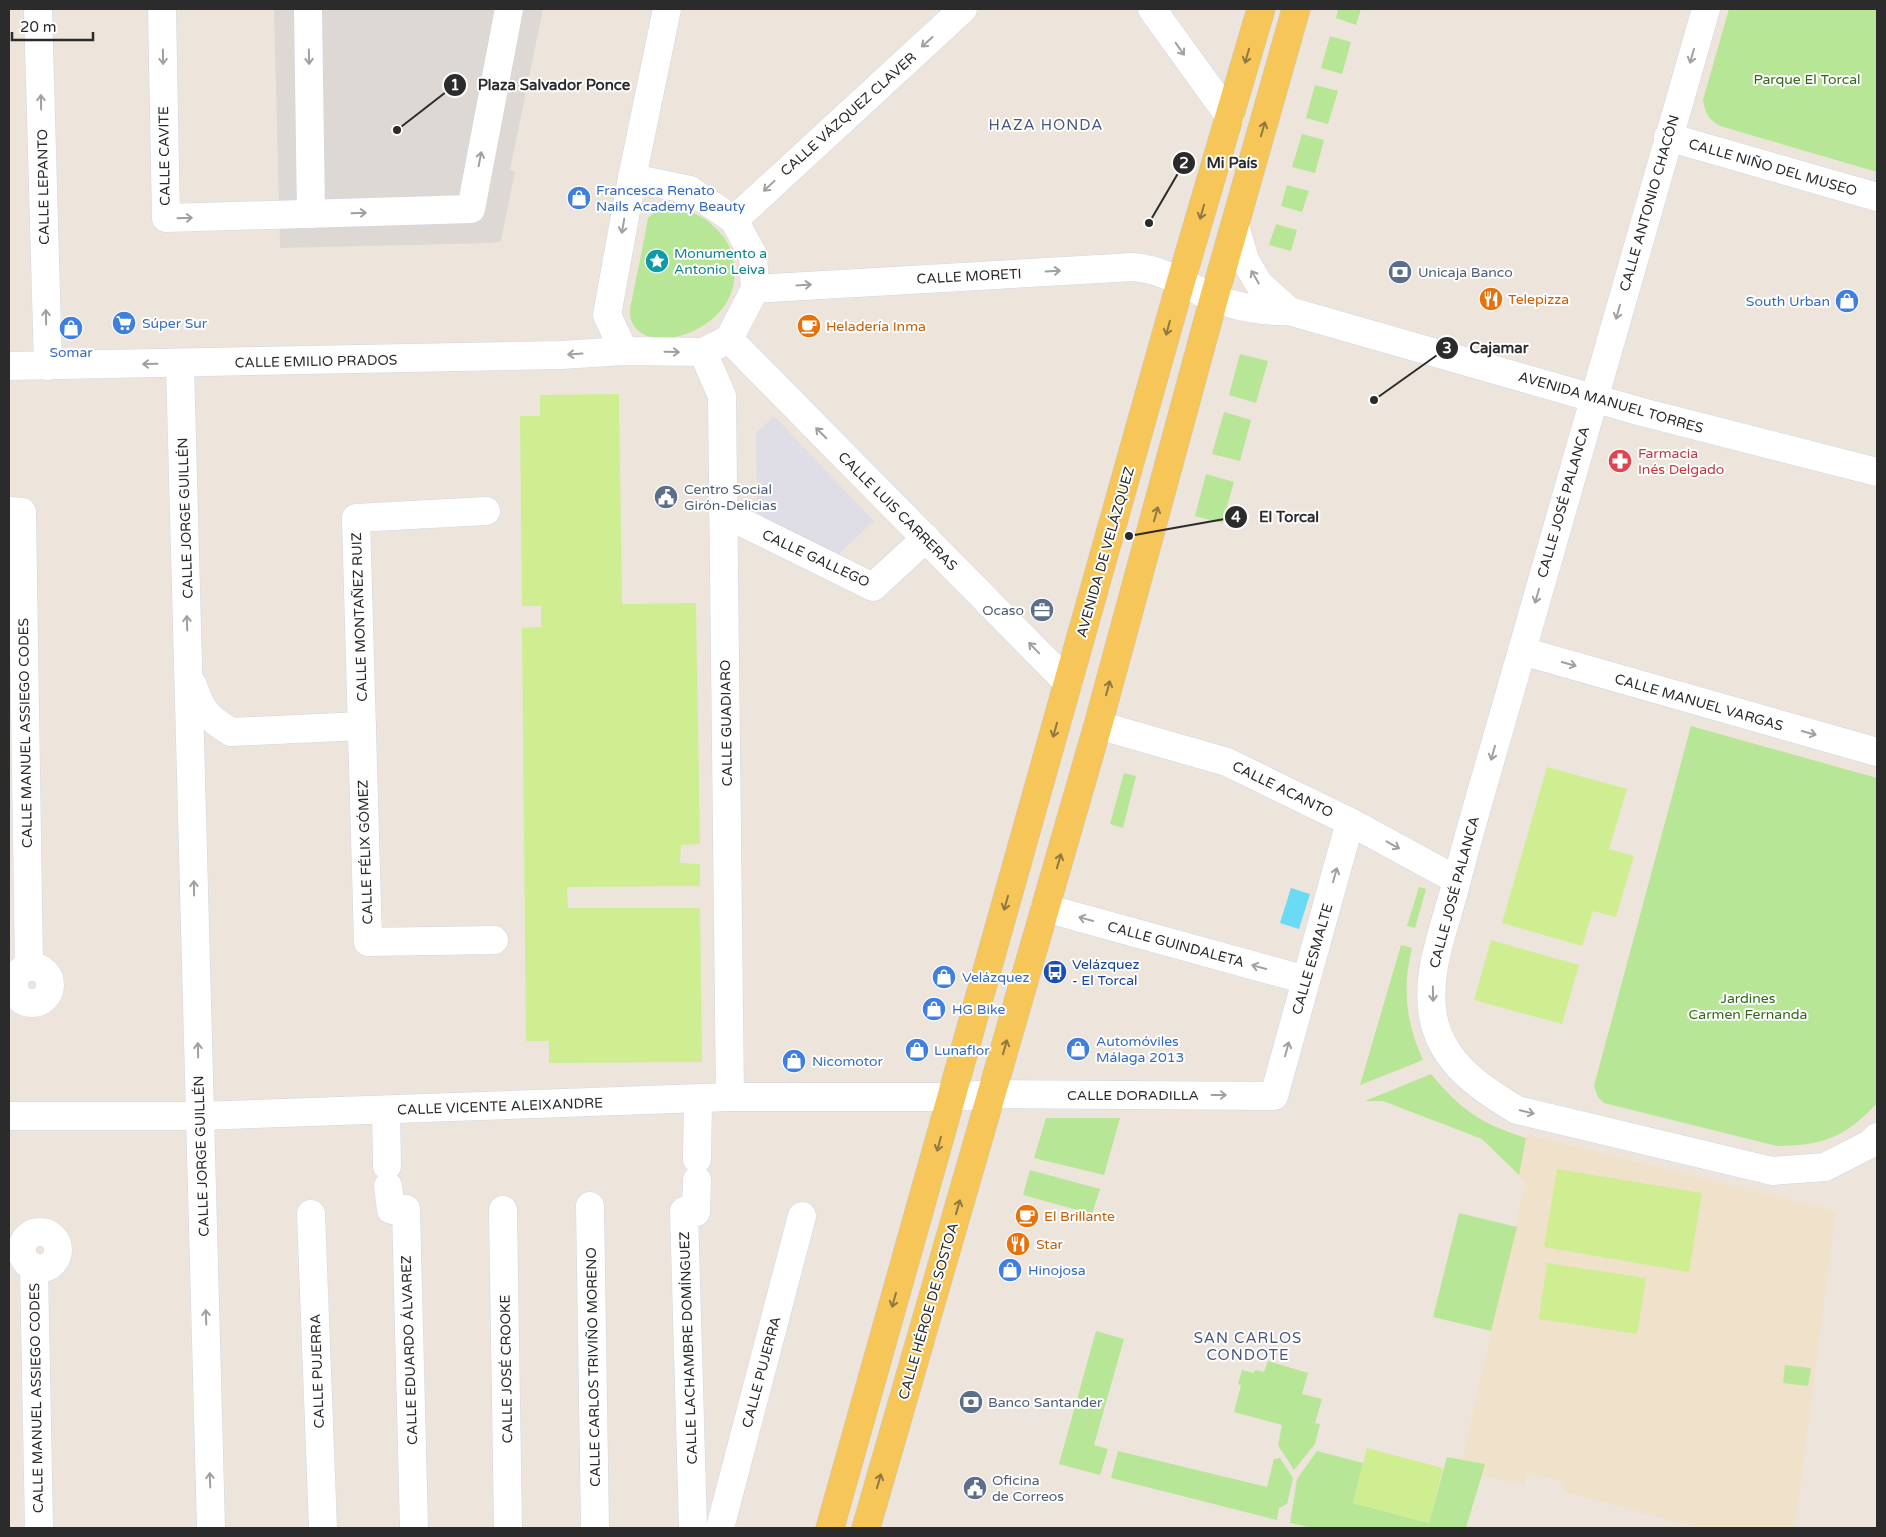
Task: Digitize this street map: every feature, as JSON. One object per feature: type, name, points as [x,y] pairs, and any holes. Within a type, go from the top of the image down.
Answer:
[{"type":"main road","name":"AVENIDA DE VELÁZQUEZ","points":[[952,1097],[1181,281],[1260,9]]},
{"type":"main road","points":[[991,1094],[1098,725],[1214,298],[1296,9]]},
{"type":"main road","name":"CALLE HÉROE DE SOSTOA","points":[[866,1528],[991,1094]]},
{"type":"main road","points":[[830,1528],[952,1097]]},
{"type":"street","name":"CALLE LEPANTO","points":[[38,9],[48,366]]},
{"type":"street","name":"CALLE CAVITE","points":[[162,9],[166,218],[311,214]]},
{"type":"street","points":[[308,9],[311,214],[470,210],[509,9]]},
{"type":"street","points":[[632,178],[690,190],[734,220],[753,255],[755,289],[729,339],[703,352],[624,351],[607,315],[632,178],[667,9]]},
{"type":"street","name":"CALLE VÁZQUEZ CLAVER","points":[[734,220],[964,9]]},
{"type":"street","points":[[1152,9],[1230,117]]},
{"type":"street","name":"CALLE ANTONIO CHACÓN","points":[[1592,398],[1706,9]]},
{"type":"street","name":"CALLE NIÑO DEL MUSEO","points":[[1668,137],[1877,197]]},
{"type":"street","name":"AVENIDA MANUEL TORRES","points":[[1235,226],[1245,260],[1259,284],[1289,311]]},
{"type":"street","name":"CALLE MORETI","points":[[755,289],[808,284],[1132,267],[1150,268],[1214,298]]},
{"type":"street","name":"AVENIDA MANUEL TORRES","points":[[1214,298],[1270,312],[1289,311],[1592,398],[1877,472]]},
{"type":"street","name":"CALLE LUIS CARRERAS","points":[[729,339],[1068,683]]},
{"type":"street","name":"CALLE EMILIO PRADOS","points":[[9,366],[562,355],[624,351]]},
{"type":"street","name":"CALLE GUADIARO","points":[[703,352],[722,396],[730,1097]]},
{"type":"street","name":"CALLE JORGE GUILLÉN","points":[[180,364],[211,1528]]},
{"type":"street","name":"CALLE JOSÉ PALANCA","points":[[1592,398],[1432,971],[1433,1016],[1444,1047],[1468,1076],[1488,1093],[1517,1110],[1772,1171],[1825,1167],[1870,1144],[1877,1137]]},
{"type":"street","name":"CALLE MANUEL ASSIEGO CODES","points":[[9,511],[22,512],[29,967]]},
{"type":"street","name":"CALLE MONTAÑEZ RUIZ","points":[[362,726],[356,518],[486,511]]},
{"type":"street","name":"CALLE GALLEGO","points":[[723,513],[873,587],[926,538]]},
{"type":"street","name":"CALLE MANUEL VARGAS","points":[[1522,650],[1877,752]]},
{"type":"street","name":"CALLE JORGE GUILLÉN","points":[[189,672],[199,704],[210,719],[231,732],[202,753],[192,784]]},
{"type":"street","name":"CALLE ACANTO","points":[[1098,725],[1227,762],[1350,822],[1457,880]]},
{"type":"street","points":[[231,732],[362,726]]},
{"type":"street","name":"CALLE FÉLIX GÓMEZ","points":[[362,726],[368,942],[494,940]]},
{"type":"street","name":"CALLE ESMALTE","points":[[1274,1096],[1350,822]]},
{"type":"street","name":"CALLE GUINDALETA","points":[[1045,908],[1306,980]]},
{"type":"street","name":"CALLE VICENTE ALEIXANDRE","points":[[9,1116],[200,1116],[730,1097],[952,1097],[991,1094]]},
{"type":"street","name":"CALLE DORADILLA","points":[[991,1094],[1274,1096]]},
{"type":"street","name":"CALLE LACHAMBRE DOMÍNGUEZ","points":[[693,1528],[684,1211],[696,1212],[698,1099]]},
{"type":"street","name":"CALLE EDUARDO ÁLVAREZ","points":[[386,1110],[391,1210],[406,1210],[414,1528]]},
{"type":"street","name":"CALLE CARLOS TRIVIÑO MORENO","points":[[590,1206],[595,1528]]},
{"type":"street","name":"CALLE JOSÉ CROOKE","points":[[503,1210],[508,1528]]},
{"type":"street","name":"CALLE PUJERRA","points":[[311,1214],[323,1528]]},
{"type":"street","name":"CALLE PUJERRA","points":[[720,1528],[802,1216]]},
{"type":"street","name":"CALLE MANUEL ASSIEGO CODES","points":[[34,1267],[39,1528]]},
{"type":"shaded area","points":[[274,9],[543,9],[510,170],[515,172],[501,241],[492,243],[280,248]]},
{"type":"shaded area","points":[[774,416],[874,521],[838,555],[757,514],[756,433]]},
{"type":"shaded area","points":[[1527,1134],[1836,1211],[1795,1528],[1700,1528],[1564,1492],[1565,1482],[1527,1474],[1525,1485],[1481,1475],[1484,1464],[1462,1460],[1525,1185],[1519,1175]]},
{"type":"green space","points":[[1338,9],[1361,9],[1356,25],[1336,18]]},
{"type":"green space","name":"Parque El Torcal","points":[[1729,9],[1877,9],[1877,172],[1720,126],[1710,118],[1706,112],[1703,100]]},
{"type":"green space","points":[[1330,36],[1351,42],[1342,74],[1321,68]]},
{"type":"green space","points":[[1315,85],[1338,91],[1328,124],[1306,118]]},
{"type":"green space","points":[[1302,134],[1324,140],[1315,173],[1292,167]]},
{"type":"green space","points":[[1287,185],[1309,191],[1302,212],[1281,206]]},
{"type":"green space","points":[[665,208],[689,211],[709,222],[726,241],[732,252],[734,265],[733,288],[723,308],[707,323],[688,333],[669,338],[651,337],[637,329],[630,315],[648,218],[655,212]]},
{"type":"green space","points":[[1276,224],[1297,230],[1291,251],[1269,245]]},
{"type":"green space","points":[[1240,354],[1268,361],[1256,403],[1229,395]]},
{"type":"green space","points":[[619,394],[622,604],[696,603],[700,844],[681,845],[680,863],[700,864],[700,886],[567,887],[568,908],[700,908],[702,1062],[549,1063],[549,1041],[526,1041],[522,628],[541,627],[541,606],[522,606],[520,416],[540,416],[540,395]]},
{"type":"green space","points":[[1224,412],[1251,420],[1240,461],[1212,454]]},
{"type":"green space","points":[[1206,474],[1234,482],[1222,523],[1195,516]]},
{"type":"green space","name":"Jardines Carmen Fernanda","points":[[1691,726],[1877,778],[1877,1103],[1866,1115],[1844,1132],[1820,1141],[1793,1146],[1777,1146],[1604,1103],[1598,1097],[1594,1086]]},
{"type":"green space","points":[[1547,767],[1627,789],[1609,849],[1634,856],[1616,917],[1593,911],[1582,946],[1502,923]]},
{"type":"green space","points":[[1124,773],[1136,776],[1123,828],[1110,824]]},
{"type":"green space","points":[[1419,887],[1426,889],[1415,928],[1407,926]]},
{"type":"green space","points":[[1491,940],[1579,965],[1562,1024],[1474,1000]]},
{"type":"green space","points":[[1401,945],[1412,948],[1407,977],[1407,1005],[1413,1033],[1423,1060],[1360,1085]]},
{"type":"green space","points":[[1431,1074],[1452,1098],[1473,1114],[1496,1127],[1526,1138],[1519,1175],[1482,1139],[1383,1101],[1365,1101]]},
{"type":"green space","points":[[1046,1118],[1120,1118],[1104,1175],[1034,1158]]},
{"type":"green space","points":[[1557,1169],[1702,1193],[1689,1272],[1544,1247]]},
{"type":"green space","points":[[1030,1170],[1100,1189],[1092,1214],[1023,1195]]},
{"type":"green space","points":[[1459,1213],[1517,1227],[1491,1331],[1433,1317]]},
{"type":"green space","points":[[1547,1263],[1646,1278],[1637,1334],[1539,1319]]},
{"type":"green space","points":[[1096,1331],[1124,1339],[1094,1445],[1108,1449],[1100,1475],[1059,1464]]},
{"type":"green space","points":[[1268,1361],[1308,1373],[1302,1394],[1322,1399],[1315,1423],[1320,1424],[1315,1444],[1294,1470],[1278,1445],[1282,1425],[1234,1412],[1241,1385],[1238,1384],[1242,1370],[1254,1373],[1255,1370],[1264,1372]]},
{"type":"green space","points":[[1785,1365],[1811,1368],[1808,1386],[1783,1383]]},
{"type":"green space","points":[[1367,1448],[1443,1468],[1429,1523],[1353,1503]]},
{"type":"green space","points":[[1118,1451],[1267,1487],[1274,1459],[1280,1458],[1293,1478],[1287,1504],[1279,1508],[1277,1520],[1111,1478]]},
{"type":"green space","points":[[1317,1451],[1363,1463],[1353,1503],[1429,1523],[1447,1457],[1485,1464],[1466,1528],[1313,1528],[1290,1523],[1297,1479]]},
{"type":"water","points":[[1291,888],[1310,894],[1299,929],[1280,923]]},
{"type":"place","name":"Plaza Salvador Ponce","points":[[397,130]]},
{"type":"place","name":"Francesca Renato Nails Academy Beauty","points":[[579,198]]},
{"type":"place","name":"Mi País","points":[[1149,223]]},
{"type":"place","name":"Monumento a Antonio Leiva","points":[[657,261]]},
{"type":"place","name":"Unicaja Banco","points":[[1400,272]]},
{"type":"place","name":"Telepizza","points":[[1491,299]]},
{"type":"place","name":"South Urban","points":[[1847,301]]},
{"type":"place","name":"Súper Sur","points":[[124,323]]},
{"type":"place","name":"Heladería Inma","points":[[809,326]]},
{"type":"place","name":"Somar","points":[[71,328]]},
{"type":"place","name":"Cajamar","points":[[1374,400]]},
{"type":"place","name":"Farmacia Inés Delgado","points":[[1620,461]]},
{"type":"place","name":"Centro Social Girón-Delicias","points":[[666,497]]},
{"type":"place","name":"El Torcal","points":[[1129,536]]},
{"type":"place","name":"Ocaso","points":[[1042,610]]},
{"type":"place","name":"Velázquez - El Torcal","points":[[1055,972]]},
{"type":"place","name":"Velázquez","points":[[944,977]]},
{"type":"place","name":"HG Bike","points":[[934,1009]]},
{"type":"place","name":"Automóviles Málaga 2013","points":[[1078,1049]]},
{"type":"place","name":"Lunaflor","points":[[917,1050]]},
{"type":"place","name":"Nicomotor","points":[[794,1061]]},
{"type":"place","name":"El Brillante","points":[[1027,1216]]},
{"type":"place","name":"Star","points":[[1018,1244]]},
{"type":"place","name":"Hinojosa","points":[[1010,1270]]},
{"type":"place","name":"Banco Santander","points":[[971,1402]]},
{"type":"place","name":"Oficina de Correos","points":[[975,1488]]},
{"type":"district","name":"HAZA HONDA","points":[[1046,125]]},
{"type":"district","name":"SAN CARLOS CONDOTE","points":[[1248,1346]]}]
